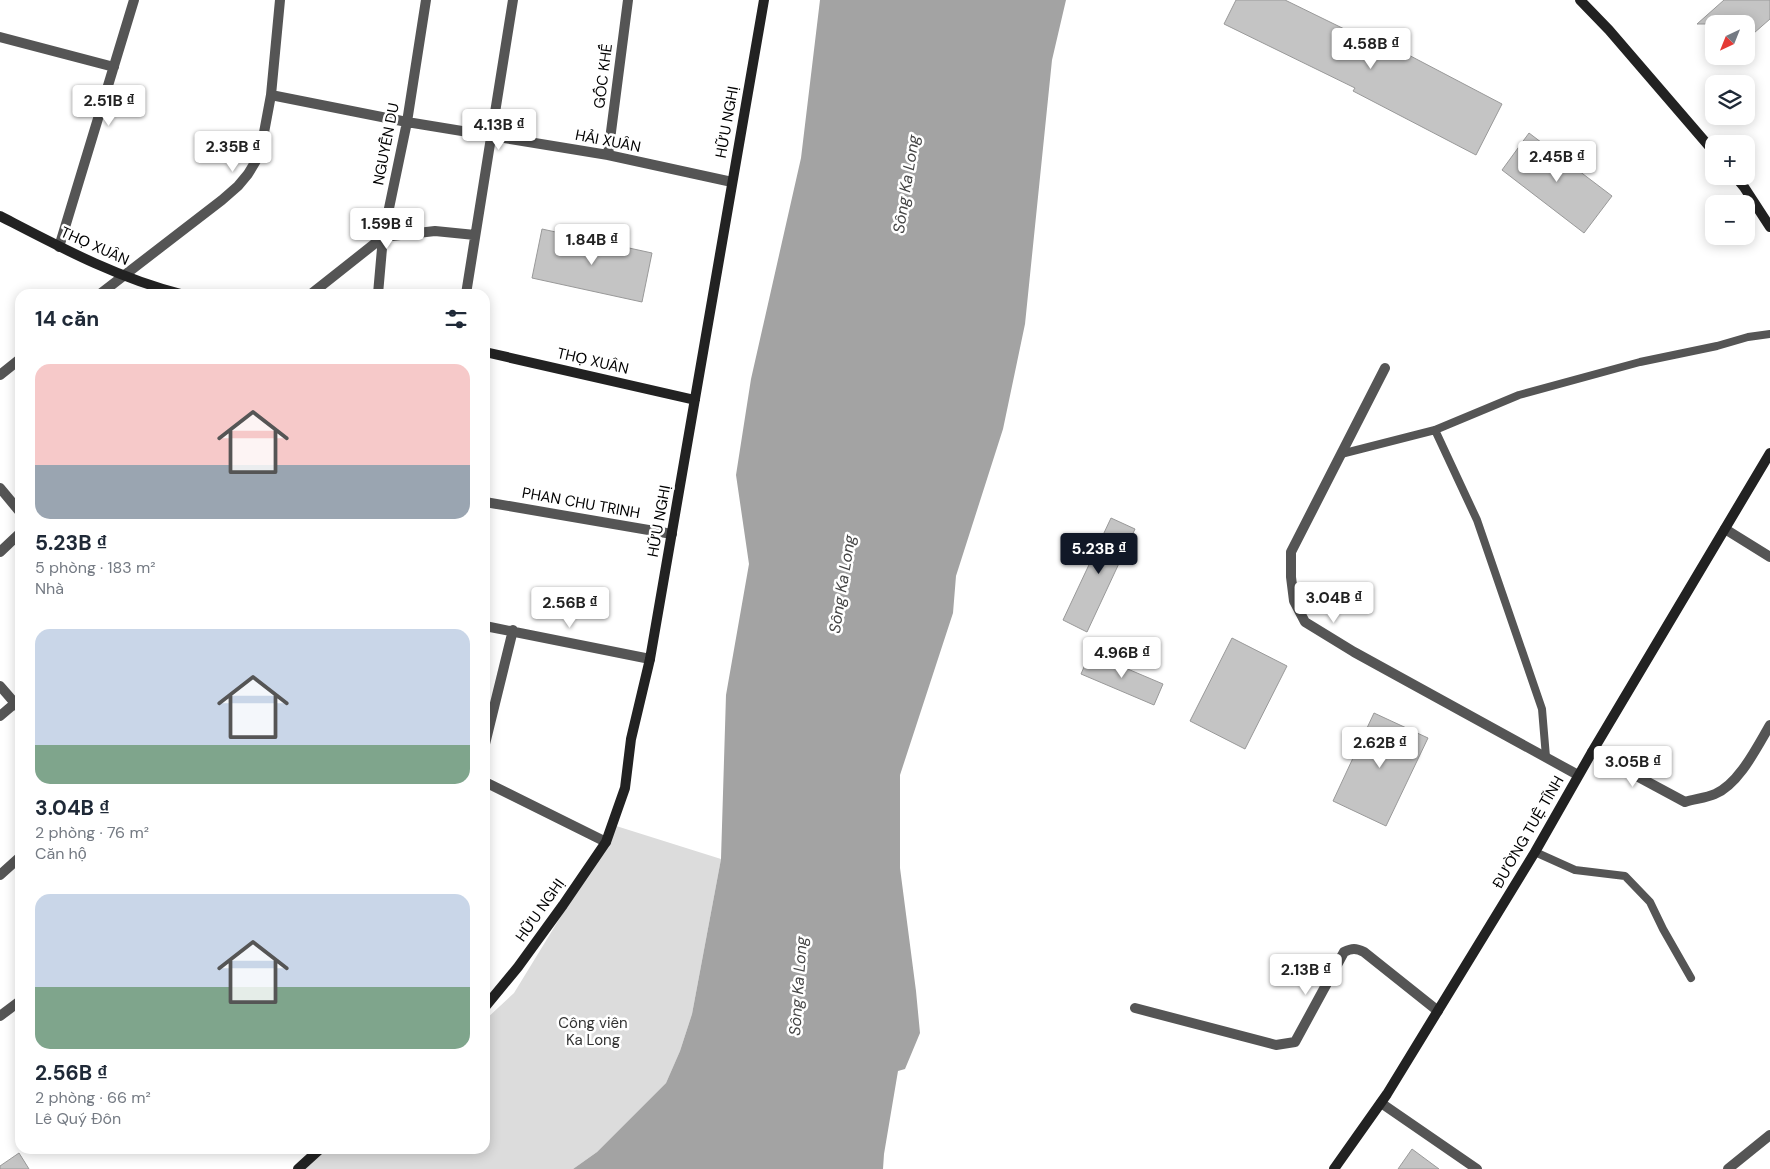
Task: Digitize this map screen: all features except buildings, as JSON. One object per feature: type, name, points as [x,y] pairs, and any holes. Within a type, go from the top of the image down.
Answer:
[{"type":"street","points":[[59,247],[134,0]]},
{"type":"street","points":[[106,289],[222,200],[248,174],[260,154],[271,96],[280,0]]},
{"type":"street","name":"NGUYỄN DU","points":[[378,289],[383,237],[407,122],[426,0]]},
{"type":"street","points":[[467,289],[513,0]]},
{"type":"street","name":"GỐC KHẾ","points":[[608,155],[628,0]]},
{"type":"street","name":"HỮU NGHỊ","points":[[490,1001],[564,905],[606,842],[625,788],[631,739],[650,659],[764,0]]},
{"type":"street","points":[[1580,0],[1609,30],[1705,142]]},
{"type":"street","points":[[0,37],[114,67]]},
{"type":"street","name":"HẢI XUÂN","points":[[271,96],[491,137],[608,155],[732,182]]},
{"type":"street","points":[[1742,185],[1770,228]]},
{"type":"street","name":"THỌ XUÂN","points":[[0,216],[59,247],[159,289]]},
{"type":"street","points":[[317,289],[383,237],[435,231],[475,235]]},
{"type":"street","name":"THỌ XUÂN","points":[[490,353],[695,400]]},
{"type":"street","points":[[0,375],[15,363]]},
{"type":"street","points":[[1386,368],[1291,552],[1291,577],[1294,601],[1305,622],[1354,652],[1578,775]]},
{"type":"street","name":"ĐƯỜNG TUỆ TĨNH","points":[[1334,1169],[1381,1103],[1535,852],[1578,775],[1770,453]]},
{"type":"street","points":[[0,488],[15,506]]},
{"type":"street","name":"PHAN CHU TRINH","points":[[490,503],[672,534]]},
{"type":"street","points":[[1725,529],[1770,557]]},
{"type":"street","points":[[0,552],[15,538]]},
{"type":"street","points":[[490,627],[650,659]]},
{"type":"street","points":[[490,724],[513,630]]},
{"type":"street","points":[[0,686],[15,701]]},
{"type":"street","points":[[0,716],[15,706]]},
{"type":"street","points":[[1592,752],[1685,802],[1714,795],[1724,789],[1752,757],[1770,725]]},
{"type":"street","points":[[490,784],[606,842]]},
{"type":"street","points":[[0,875],[15,862]]},
{"type":"street","points":[[1134,1008],[1276,1045],[1295,1042],[1344,952],[1358,949],[1438,1011]]},
{"type":"street","points":[[0,1016],[15,1005]]},
{"type":"street","points":[[1381,1103],[1477,1169]]},
{"type":"street","points":[[1728,1169],[1770,1135]]},
{"type":"street","points":[[298,1169],[314,1154]]},
{"type":"lane","points":[[1341,454],[1435,430],[1520,395],[1640,362],[1717,346],[1748,337],[1770,334]]},
{"type":"lane","points":[[1435,430],[1477,520],[1542,709],[1546,757]]},
{"type":"lane","points":[[1535,852],[1574,870],[1625,876],[1650,902],[1663,929],[1692,978]]},
{"type":"green space","name":"Công viên Ka Long","points":[[613,825],[721,859],[692,1014],[680,1051],[666,1083],[597,1152],[573,1169],[293,1169],[312,1154],[490,1154],[490,1015],[514,993],[566,908]]},
{"type":"water","name":"Sông Ka Long","points":[[820,0],[1066,0],[1052,60],[1025,324],[1003,429],[956,576],[953,613],[900,775],[900,868],[920,1033],[905,1069],[898,1071],[883,1169],[573,1169],[597,1152],[666,1083],[680,1051],[692,1014],[721,859],[726,695],[749,564],[736,475],[751,379],[801,158]]}]
